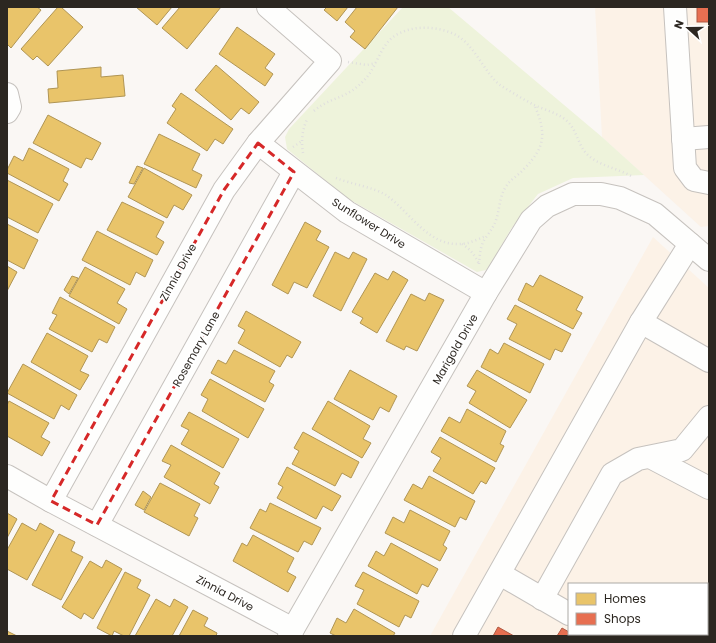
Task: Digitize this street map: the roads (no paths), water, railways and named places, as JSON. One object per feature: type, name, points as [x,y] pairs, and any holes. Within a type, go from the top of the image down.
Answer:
[{"type":"street","name":"Zinnia Drive","points":[[51,501],[224,190],[258,144],[339,62],[268,7]]},
{"type":"street","points":[[675,7],[685,168],[694,180],[709,183]]},
{"type":"street","points":[[7,94],[10,107],[7,112]]},
{"type":"street","points":[[683,139],[709,138]]},
{"type":"street","name":"Sunflower Drive","points":[[258,144],[299,164],[347,212],[486,293]]},
{"type":"street","name":"Rosemary Lane","points":[[97,525],[299,164]]},
{"type":"street","name":"Marigold Drive","points":[[291,633],[486,293],[531,220],[547,206],[573,194],[601,194],[620,198],[655,214],[709,260]]},
{"type":"street","points":[[464,636],[641,322],[690,244]]},
{"type":"street","points":[[641,322],[709,361]]},
{"type":"street","points":[[542,599],[612,474],[638,459],[682,450],[709,417]]},
{"type":"street","points":[[650,457],[709,488]]},
{"type":"street","name":"Zinnia Drive","points":[[7,476],[291,633]]},
{"type":"street","points":[[500,574],[568,613]]}]
